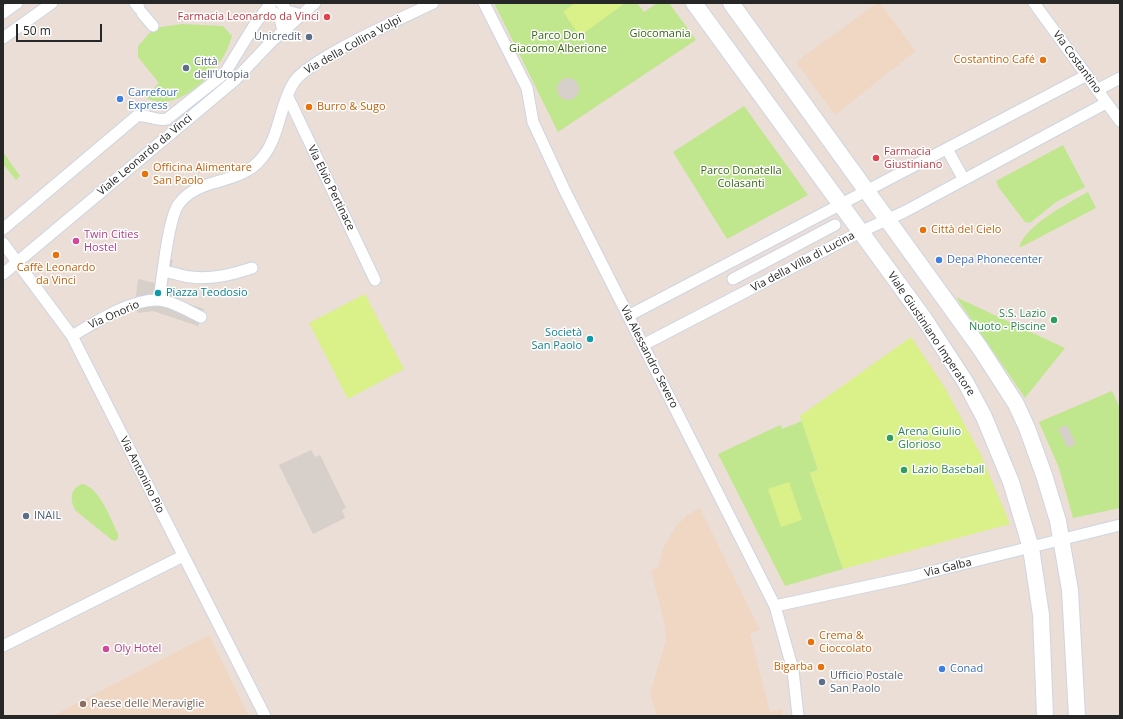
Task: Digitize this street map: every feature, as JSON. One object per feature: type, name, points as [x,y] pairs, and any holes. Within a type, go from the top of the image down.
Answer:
[{"type":"street","points":[[3,13],[17,3]]},
{"type":"street","points":[[3,38],[52,3]]},
{"type":"street","name":"Viale Leonardo da Vinci","points":[[3,229],[137,116],[147,116],[159,120],[167,119],[225,73],[271,3]]},
{"type":"street","points":[[281,3],[287,11],[301,15]]},
{"type":"street","name":"Viale Leonardo da Vinci","points":[[3,274],[236,80],[283,31],[315,3]]},
{"type":"street","name":"Via della Collina Volpi","points":[[163,271],[174,213],[179,203],[193,190],[245,172],[260,161],[270,145],[295,81],[311,66],[433,3]]},
{"type":"street","name":"Via Alessandro Severo","points":[[484,3],[527,88],[533,122],[552,163],[775,606],[793,670],[798,716]]},
{"type":"street","name":"Viale Giustiniano Imperatore","points":[[694,3],[924,320],[973,394],[1011,482],[1031,548],[1041,615],[1045,716]]},
{"type":"street","points":[[731,3],[888,218],[942,297],[992,365],[1016,404],[1044,475],[1061,539],[1070,590],[1077,716]]},
{"type":"street","name":"Via Costantino","points":[[1034,3],[1120,121]]},
{"type":"street","points":[[139,8],[154,26]]},
{"type":"street","points":[[264,12],[272,11],[278,16],[283,31]]},
{"type":"street","points":[[628,316],[1087,75]]},
{"type":"street","points":[[1097,90],[1120,78]]},
{"type":"street","name":"Via Elvio Pertinace","points":[[288,97],[375,280]]},
{"type":"street","name":"Via della Villa di Lucina","points":[[643,345],[860,232],[904,212],[963,178],[1106,103]]},
{"type":"street","points":[[947,149],[963,178]]},
{"type":"street","name":"Via della Villa di Lucina","points":[[733,279],[835,225]]},
{"type":"street","name":"Via Antonino Pio","points":[[6,246],[72,336],[265,716]]},
{"type":"street","points":[[201,317],[159,300],[163,271],[191,277],[206,277],[231,275],[252,268]]},
{"type":"street","name":"Via Onorio","points":[[72,336],[135,305],[159,300]]},
{"type":"street","name":"Via Galba","points":[[775,606],[1031,548],[1061,539],[1120,526]]},
{"type":"street","points":[[3,646],[183,556]]},
{"type":"shaded area","points":[[877,3],[880,3],[916,51],[835,115],[796,62]]},
{"type":"shaded area","points":[[568,78],[576,81],[579,89],[576,97],[568,100],[560,97],[557,89],[560,81]]},
{"type":"shaded area","name":"Piazza Teodosio","points":[[159,256],[173,260],[167,286],[181,289],[179,301],[204,309],[198,326],[153,311],[138,313],[135,305],[138,279],[155,283]]},
{"type":"shaded area","points":[[1067,425],[1076,444],[1068,448],[1058,429]]},
{"type":"shaded area","points":[[311,450],[315,457],[320,455],[346,508],[342,510],[345,518],[313,534],[279,465]]},
{"type":"shaded area","points":[[700,508],[760,630],[750,634],[770,712],[782,709],[782,716],[657,716],[650,693],[666,640],[664,621],[651,571],[658,567],[664,546],[676,526],[687,515]]},
{"type":"shaded area","points":[[209,635],[249,716],[53,716],[87,698]]},
{"type":"green space","name":"Parco Don Giacomo Alberione","points":[[494,3],[637,3],[644,12],[657,3],[669,3],[696,40],[558,132]]},
{"type":"green space","points":[[575,3],[625,3],[580,36],[563,12]]},
{"type":"green space","points":[[182,24],[223,26],[232,36],[226,53],[206,79],[187,94],[166,102],[155,101],[145,97],[159,83],[138,57],[138,46],[154,28]]},
{"type":"green space","name":"Parco Donatella Colasanti","points":[[744,106],[808,195],[727,239],[673,152]]},
{"type":"green space","points":[[1063,145],[1085,187],[1056,202],[1030,223],[1025,222],[999,188],[996,181]]},
{"type":"green space","points":[[3,152],[20,176],[16,180],[3,164]]},
{"type":"green space","points":[[1088,192],[1096,208],[1019,247],[1023,239],[1030,231],[1049,215]]},
{"type":"green space","points":[[365,294],[404,369],[348,399],[309,323]]},
{"type":"green space","points":[[956,297],[1065,348],[1025,398]]},
{"type":"green space","name":"Arena Giulio Glorioso","points":[[911,337],[945,388],[981,455],[1010,524],[843,569],[810,473],[818,470],[800,416]]},
{"type":"green space","points":[[1112,391],[1120,408],[1120,508],[1073,518],[1059,468],[1039,422]]},
{"type":"green space","points":[[802,421],[818,470],[810,473],[843,569],[785,586],[718,454],[778,426],[781,425],[782,429]]},
{"type":"green space","points":[[789,482],[802,520],[781,527],[768,489]]},
{"type":"green space","points":[[82,484],[88,486],[94,491],[104,504],[118,534],[116,541],[112,540],[76,511],[72,496],[75,489]]},
{"type":"place","name":"Farmacia Leonardo da Vinci","points":[[327,17]]},
{"type":"place","name":"Unicredit","points":[[309,37]]},
{"type":"place","name":"Costantino Café","points":[[1043,60]]},
{"type":"place","name":"Città dell'Utopia","points":[[186,68]]},
{"type":"place","name":"Carrefour Express","points":[[120,99]]},
{"type":"place","name":"Burro & Sugo","points":[[309,107]]},
{"type":"place","name":"Farmacia Giustiniano","points":[[876,158]]},
{"type":"place","name":"Officina Alimentare San Paolo","points":[[145,174]]},
{"type":"place","name":"Città del Cielo","points":[[923,230]]},
{"type":"place","name":"Twin Cities Hostel","points":[[76,241]]},
{"type":"place","name":"Caffè Leonardo da Vinci","points":[[56,255]]},
{"type":"place","name":"Depa Phonecenter","points":[[939,260]]},
{"type":"place","name":"Piazza Teodosio","points":[[158,293]]},
{"type":"place","name":"S.S. Lazio Nuoto - Piscine","points":[[1054,320]]},
{"type":"place","name":"Società San Paolo","points":[[590,339]]},
{"type":"place","name":"Arena Giulio Glorioso","points":[[890,438]]},
{"type":"place","name":"Lazio Baseball","points":[[904,470]]},
{"type":"place","name":"INAIL","points":[[26,516]]},
{"type":"place","name":"Crema & Cioccolato","points":[[811,642]]},
{"type":"place","name":"Oly Hotel","points":[[106,649]]},
{"type":"place","name":"Bigarba","points":[[821,667]]},
{"type":"place","name":"Conad","points":[[942,669]]},
{"type":"place","name":"Ufficio Postale San Paolo","points":[[822,682]]},
{"type":"place","name":"Paese delle Meraviglie","points":[[83,704]]},
{"type":"park label","name":"Giocomania","points":[[660,34]]}]
